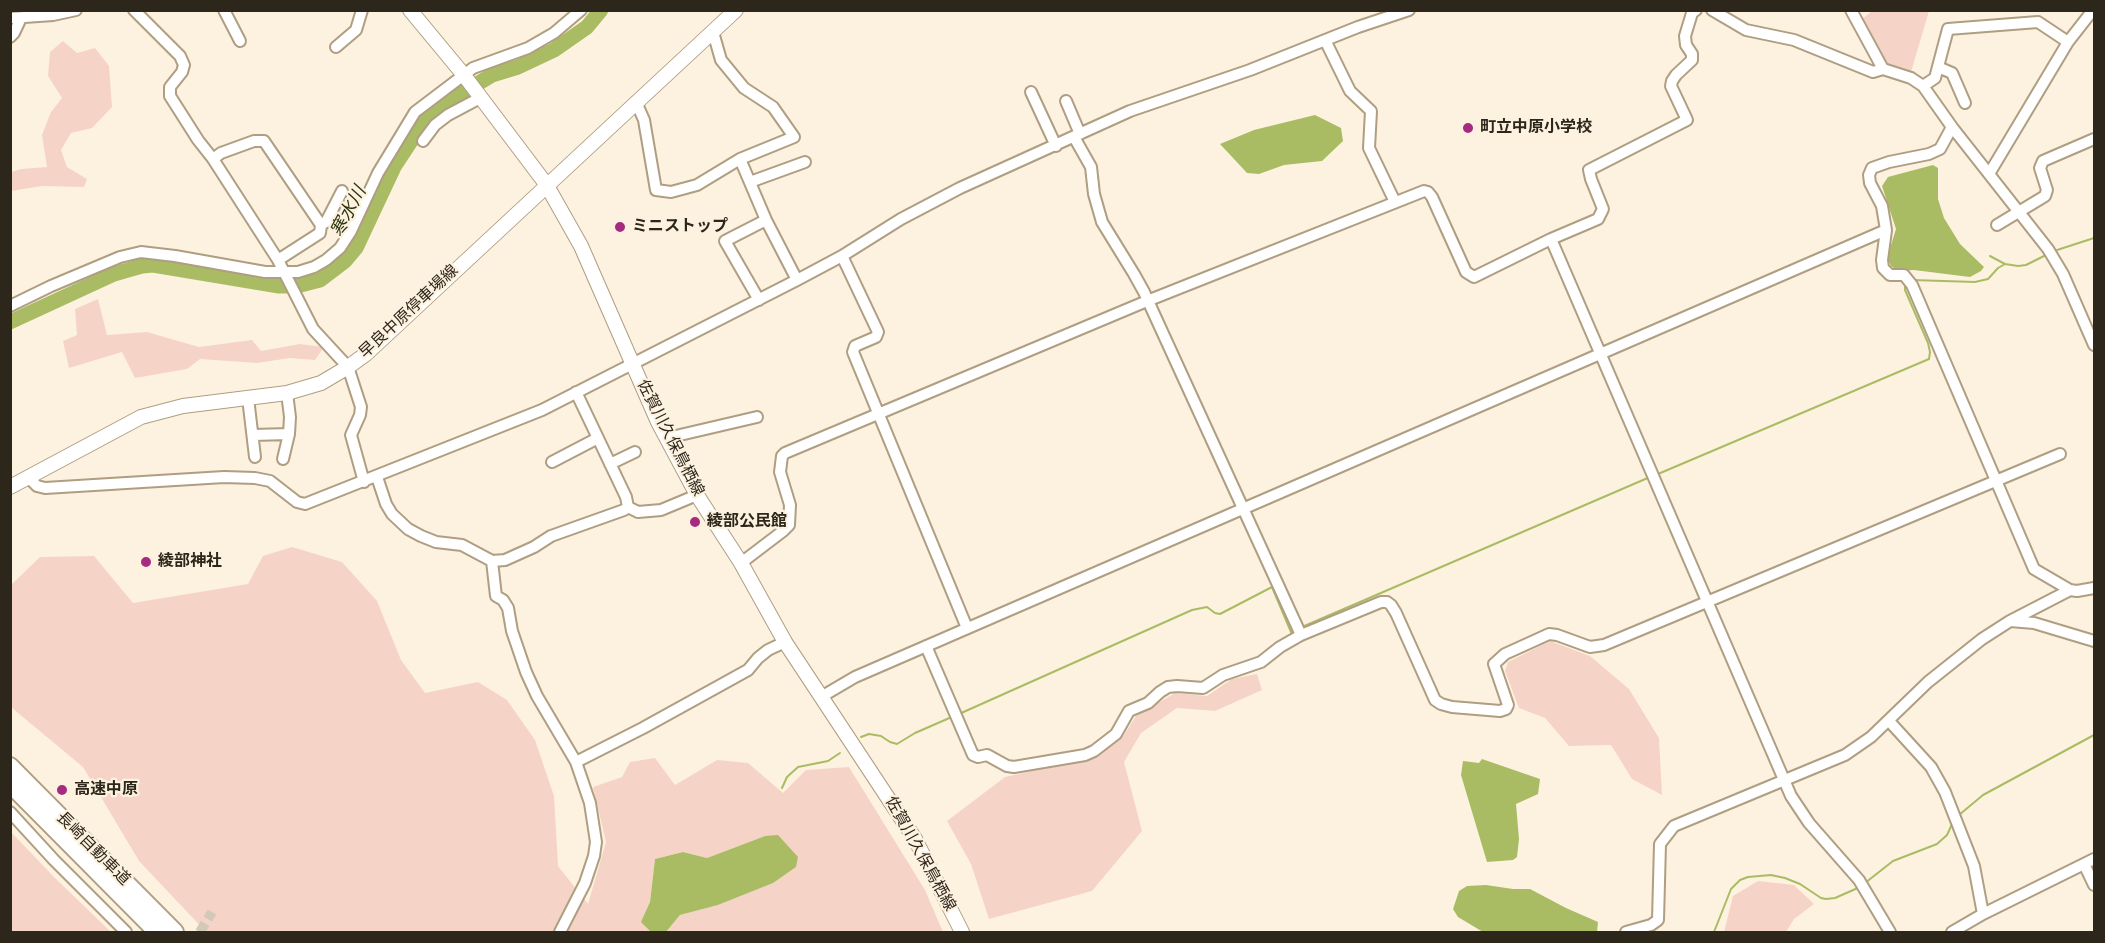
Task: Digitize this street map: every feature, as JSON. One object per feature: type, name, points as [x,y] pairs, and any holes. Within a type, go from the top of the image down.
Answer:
[{"type":"highway","name":"長崎自動車道","points":[[10,766],[175,933]]},
{"type":"highway","name":"長崎自動車道","points":[[10,784],[157,933]]},
{"type":"main road","name":"佐賀川久保鳥栖線","points":[[410,10],[463,74],[546,184],[581,246],[667,438],[698,495],[741,563],[785,642],[915,839],[963,933]]},
{"type":"main road","name":"早良中原停車場線","points":[[10,487],[141,417],[183,406],[286,393],[321,382],[348,367],[366,354],[546,184],[736,10]]},
{"type":"street","points":[[10,37],[14,33],[16,18],[76,10]]},
{"type":"street","points":[[134,10],[180,56],[184,65],[182,72],[170,87],[170,96],[278,260],[313,329],[348,367],[361,407],[351,435],[364,482]]},
{"type":"street","points":[[224,10],[240,41]]},
{"type":"street","points":[[336,47],[356,30],[362,10]]},
{"type":"street","points":[[10,306],[120,257],[141,252],[265,272],[298,272],[314,267],[340,248],[351,231],[378,173],[415,112],[463,74],[473,68],[528,48],[554,33],[581,10]]},
{"type":"street","points":[[28,477],[38,486],[45,488],[224,477],[255,478],[270,481],[297,501],[305,504],[542,410],[797,280],[842,256],[901,219],[960,188],[1130,111],[1250,70],[1409,10]]},
{"type":"street","points":[[741,563],[789,525],[790,505],[780,472],[782,456],[785,453],[1148,301],[1395,202],[1424,191],[1428,192],[1466,272],[1474,277],[1551,239],[1591,223],[1601,215],[1602,209],[1589,170],[1687,120],[1671,86],[1676,75],[1692,60],[1685,36],[1692,13],[1696,10]]},
{"type":"street","points":[[1712,10],[1746,30],[1794,40],[1873,72],[1883,69],[1911,78],[1923,86],[2051,254],[2074,295],[2094,345]]},
{"type":"street","points":[[1851,10],[1883,69]]},
{"type":"street","points":[[1989,174],[2068,42],[2093,11]]},
{"type":"street","points":[[1923,86],[1935,78],[1948,29],[2038,22],[2068,42]]},
{"type":"street","points":[[636,102],[644,120],[656,190],[671,192],[697,185],[740,159],[794,137],[773,107],[744,88],[720,60],[713,32]]},
{"type":"street","points":[[1325,40],[1350,91],[1371,111],[1369,148],[1395,202]]},
{"type":"street","points":[[1938,67],[1952,73],[1965,104]]},
{"type":"street","points":[[1031,92],[1056,146]]},
{"type":"street","points":[[423,141],[448,115],[480,98]]},
{"type":"street","points":[[1066,101],[1077,136],[1091,166],[1094,194],[1102,222],[1148,301],[1298,630]]},
{"type":"street","points":[[1952,127],[1940,149],[1929,154],[1872,168],[1869,175],[1870,183],[1882,206],[1886,230],[1883,268],[1890,275],[1904,275],[1909,281],[2034,569],[2070,590],[2094,588]]},
{"type":"street","points":[[1997,225],[2045,196],[2048,190],[2040,168],[2043,161],[2094,139]]},
{"type":"street","points":[[213,159],[221,153],[254,141],[264,141],[321,225],[320,233],[278,260]]},
{"type":"street","points":[[740,159],[766,220],[797,280]]},
{"type":"street","points":[[750,182],[805,162]]},
{"type":"street","points":[[321,225],[326,222],[342,191]]},
{"type":"street","points":[[759,300],[725,241],[766,220]]},
{"type":"street","points":[[821,697],[855,677],[1886,230]]},
{"type":"street","points":[[1551,239],[1784,781],[1809,823],[1868,892],[1890,933]]},
{"type":"street","points":[[842,256],[878,332],[876,337],[855,346],[853,352],[968,628]]},
{"type":"street","points":[[576,392],[626,497],[628,507]]},
{"type":"street","points":[[283,459],[289,434],[290,417],[286,393]]},
{"type":"street","points":[[248,398],[255,457]]},
{"type":"street","points":[[667,438],[757,417]]},
{"type":"street","points":[[253,435],[289,434]]},
{"type":"street","points":[[552,462],[598,438]]},
{"type":"street","points":[[610,464],[635,452]]},
{"type":"street","points":[[926,646],[973,755],[978,757],[987,755],[1007,766],[1014,767],[1085,755],[1094,751],[1116,734],[1129,711],[1148,704],[1160,692],[1176,686],[1203,688],[1223,675],[1261,662],[1298,630],[1381,602],[1387,602],[1396,613],[1435,700],[1452,707],[1500,711],[1506,709],[1508,705],[1494,664],[1505,654],[1549,634],[1557,634],[1590,647],[1596,647],[1708,603],[2061,454]]},
{"type":"street","points":[[377,477],[386,504],[392,514],[408,529],[436,542],[462,545],[492,561],[505,560],[534,548],[551,536],[628,507]]},
{"type":"street","points":[[628,507],[638,512],[661,510],[698,495]]},
{"type":"street","points":[[492,561],[496,596],[503,600],[508,608],[526,672],[537,696],[576,762],[590,803],[596,842],[591,869],[560,933]]},
{"type":"street","points":[[1626,933],[1651,925],[1658,920],[1660,844],[1674,826],[1845,755],[1871,737],[1948,664],[2010,621],[2070,590]]},
{"type":"street","points":[[2010,621],[2034,623],[2094,641]]},
{"type":"street","points":[[576,762],[748,670],[763,654],[785,642]]},
{"type":"street","points":[[1889,721],[1931,766],[1956,818],[1974,866],[1983,914]]},
{"type":"street","points":[[10,812],[126,933]]},
{"type":"street","points":[[1952,933],[1983,914],[2094,859]]},
{"type":"street","points":[[2084,864],[2094,885]]},
{"type":"shaded area","points":[[1872,11],[1929,11],[1911,72],[1886,64],[1861,20]]},
{"type":"shaded area","points":[[63,41],[77,53],[95,48],[109,66],[112,107],[92,128],[71,133],[61,150],[67,167],[87,179],[84,187],[42,186],[11,191],[11,172],[47,167],[42,135],[51,112],[62,98],[48,76],[50,52]]},
{"type":"shaded area","points":[[1315,115],[1341,128],[1343,141],[1322,161],[1284,165],[1259,174],[1247,173],[1220,144],[1254,130]]},
{"type":"shaded area","points":[[1933,165],[1938,168],[1938,199],[1944,218],[1960,244],[1984,267],[1970,277],[1914,270],[1898,271],[1891,266],[1887,258],[1896,229],[1882,186],[1888,177]]},
{"type":"shaded area","points":[[98,299],[107,335],[147,332],[199,347],[252,340],[261,351],[300,344],[324,347],[315,360],[290,358],[257,363],[200,359],[187,369],[135,378],[122,352],[69,368],[63,341],[77,335],[75,309]]},
{"type":"shaded area","points":[[292,547],[342,562],[377,601],[401,660],[425,693],[478,682],[507,700],[535,740],[554,796],[558,866],[588,904],[606,842],[593,787],[622,777],[630,762],[655,758],[675,785],[717,760],[748,763],[783,793],[806,770],[849,767],[925,890],[943,932],[666,932],[680,915],[718,905],[772,883],[796,867],[765,836],[707,858],[683,852],[655,859],[650,902],[642,922],[651,932],[206,932],[139,861],[83,767],[12,708],[10,586],[40,557],[94,556],[133,603],[248,584],[263,556]]},
{"type":"shaded area","points":[[1550,641],[1590,656],[1629,689],[1659,738],[1662,795],[1632,779],[1611,745],[1569,746],[1545,718],[1519,708],[1505,671],[1508,662]]},
{"type":"shaded area","points":[[1257,674],[1262,690],[1215,711],[1177,708],[1141,733],[1124,762],[1142,831],[1092,891],[989,919],[971,864],[947,821],[1005,777],[1091,758],[1124,735],[1136,716],[1175,693],[1207,696],[1232,679]]},
{"type":"shaded area","points":[[1482,759],[1540,779],[1538,794],[1516,804],[1519,839],[1517,857],[1513,860],[1487,862],[1461,775],[1463,761],[1479,763]]},
{"type":"shaded area","points":[[11,832],[55,878],[111,932],[11,932]]},
{"type":"shaded area","points":[[778,835],[798,857],[796,867],[773,883],[718,905],[680,915],[666,932],[651,932],[641,922],[650,902],[655,859],[683,852],[707,858],[765,836]]},
{"type":"shaded area","points":[[1758,881],[1794,885],[1814,904],[1794,919],[1786,932],[1724,932],[1733,896]]},
{"type":"shaded area","points":[[1486,885],[1530,889],[1598,922],[1597,932],[1483,932],[1458,917],[1453,909],[1459,891],[1467,886]]},
{"type":"waterway","name":"寒水川","points":[[10,322],[114,274],[142,266],[153,265],[279,286],[297,286],[320,280],[345,261],[356,248],[394,167],[419,129],[437,108],[492,75],[518,67],[554,50],[587,27],[601,10]]},
{"type":"waterway","points":[[2054,251],[2094,238]]},
{"type":"waterway","points":[[1990,256],[2005,264],[2018,266],[2026,265],[2046,255]]},
{"type":"waterway","points":[[1912,280],[1975,282],[1988,279],[2005,264]]},
{"type":"waterway","points":[[1658,474],[1929,359],[1928,343],[1905,290],[1905,284]]},
{"type":"waterway","points":[[1302,627],[1650,477]]},
{"type":"waterway","points":[[959,714],[1192,610],[1207,607],[1220,614],[1272,587],[1291,632],[1294,630]]},
{"type":"waterway","points":[[861,737],[869,734],[881,736],[897,744],[915,733],[954,716]]},
{"type":"waterway","points":[[1959,815],[1983,795],[2094,735]]},
{"type":"waterway","points":[[782,788],[787,777],[798,767],[828,761],[840,753]]},
{"type":"waterway","points":[[1865,883],[1893,861],[1937,844],[1947,835],[1953,822]]},
{"type":"waterway","points":[[1714,932],[1731,889],[1740,880],[1748,877],[1771,875],[1785,878],[1826,899],[1835,898],[1860,887]]},
{"type":"tunnel","points":[[200,932],[212,912]]},
{"type":"place","name":"町立中原小学校","points":[[1468,128]]},
{"type":"place","name":"ミニストップ","points":[[620,227]]},
{"type":"place","name":"綾部公民館","points":[[695,522]]},
{"type":"place","name":"綾部神社","points":[[146,562]]},
{"type":"place","name":"高速中原","points":[[62,790]]}]
